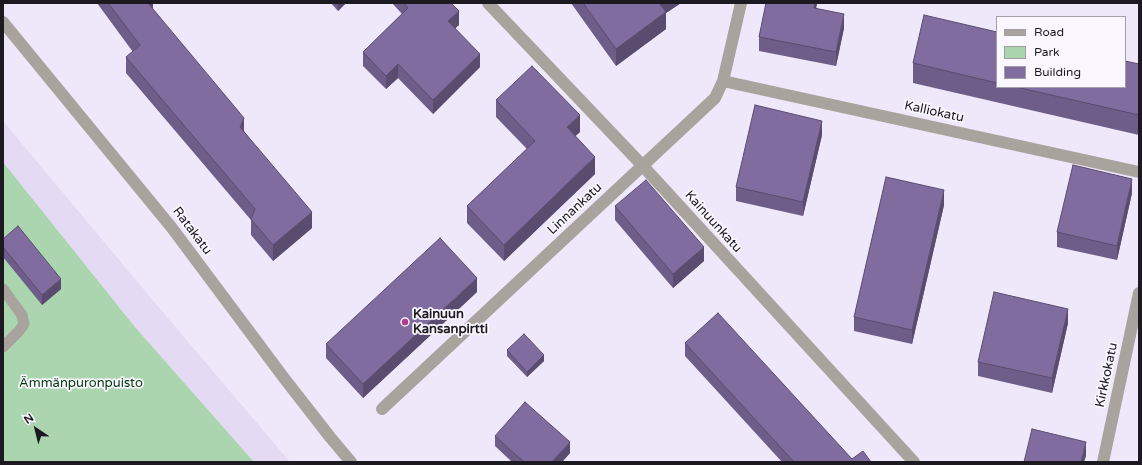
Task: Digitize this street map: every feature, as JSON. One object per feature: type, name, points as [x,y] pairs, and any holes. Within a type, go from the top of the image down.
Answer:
[{"type":"street","name":"Kainuunkatu","points":[[488,3],[642,165],[914,462]]},
{"type":"street","name":"Linnankatu","points":[[382,410],[715,98],[723,81],[741,3]]},
{"type":"street","name":"Ratakatu","points":[[3,22],[172,228],[284,378],[351,462]]},
{"type":"street","name":"Kalliokatu","points":[[723,81],[1139,172]]},
{"type":"street","name":"Kirkkokatu","points":[[1103,462],[1139,293]]},
{"type":"lane","points":[[3,289],[22,315],[24,324],[3,347]]},
{"type":"shaded area","points":[[3,121],[290,462],[254,462],[135,327],[3,162]]},
{"type":"green space","name":"Ämmänpuronpuisto","points":[[3,162],[135,327],[254,462],[3,462]]},
{"type":"building","points":[[108,3],[148,3],[244,118],[240,127],[312,212],[273,245],[251,219],[255,209],[126,57],[140,45]]},
{"type":"building","points":[[404,3],[451,3],[459,11],[448,21],[480,54],[433,100],[398,64],[386,76],[363,52],[408,8]]},
{"type":"building","points":[[583,3],[659,3],[666,12],[616,49]]},
{"type":"building","points":[[766,3],[815,3],[814,8],[844,14],[836,52],[759,37]]},
{"type":"building","points":[[924,15],[996,32],[996,83],[913,63]]},
{"type":"building","points":[[1126,61],[1139,64],[1139,115],[1020,88],[1126,88]]},
{"type":"building","points":[[532,66],[580,115],[567,127],[595,157],[504,245],[467,206],[535,141],[496,100]]},
{"type":"building","points":[[755,105],[822,121],[803,202],[736,187]]},
{"type":"building","points":[[1073,165],[1132,179],[1117,246],[1057,232]]},
{"type":"building","points":[[886,177],[944,190],[912,330],[854,317]]},
{"type":"building","points":[[646,180],[704,247],[673,274],[615,206]]},
{"type":"building","points":[[18,226],[61,279],[42,295],[3,247],[3,239]]},
{"type":"building","name":"Kainuun Kansanpirtti","points":[[440,238],[477,278],[363,384],[326,344]]},
{"type":"building","points":[[994,292],[1068,309],[1052,378],[978,362]]},
{"type":"building","points":[[718,313],[852,459],[863,451],[871,462],[794,462],[685,343]]},
{"type":"building","points":[[524,334],[544,355],[527,372],[507,350]]},
{"type":"building","points":[[525,402],[570,442],[552,462],[524,462],[495,436]]},
{"type":"building","points":[[1032,429],[1086,442],[1081,462],[1024,462]]},
{"type":"place","name":"Kainuun Kansanpirtti","points":[[405,322]]}]
